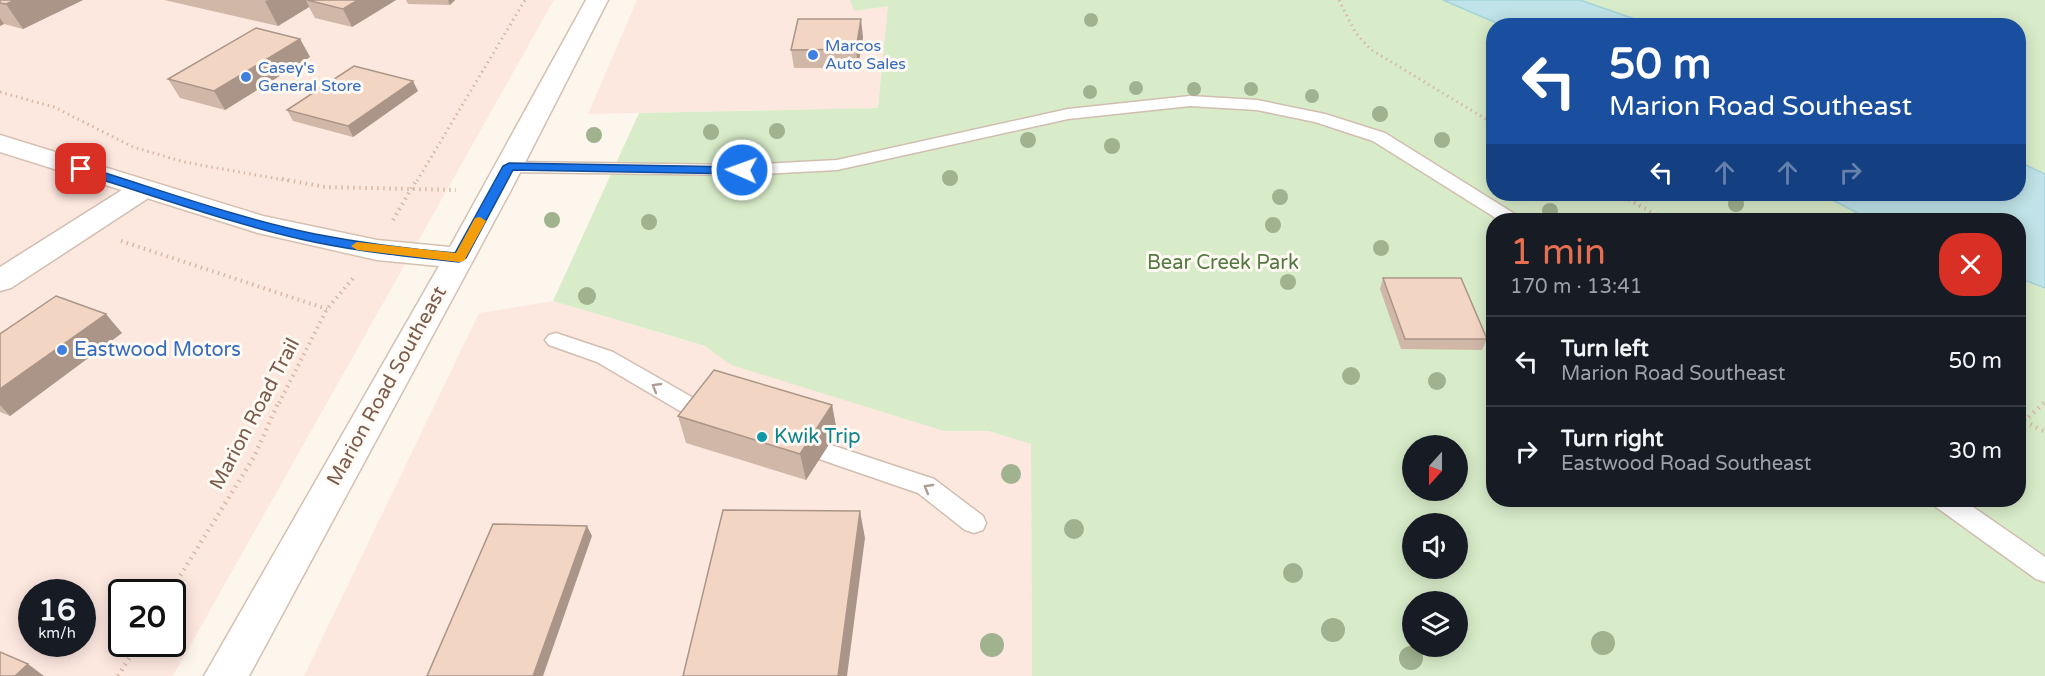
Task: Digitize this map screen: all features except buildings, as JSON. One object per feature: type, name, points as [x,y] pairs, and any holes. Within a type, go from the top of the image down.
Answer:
[{"type":"main road","name":"Marion Road Southeast","points":[[226,676],[459,258],[597,0]]},
{"type":"main road","points":[[0,143],[142,189],[313,238],[377,250],[459,258]]},
{"type":"main road","points":[[0,281],[142,189]]},
{"type":"lane","points":[[509,166],[742,170],[837,165],[1068,114],[1190,101],[1257,105],[1319,118],[1380,137],[1500,213]]},
{"type":"lane","points":[[556,340],[605,357],[706,416],[728,423]]},
{"type":"lane","points":[[781,438],[926,486],[974,523]]},
{"type":"lane","points":[[1955,507],[2045,571]]},
{"type":"path","points":[[0,92],[54,107],[133,147],[184,162],[325,188],[410,190],[525,0]]},
{"type":"path","points":[[1339,0],[1355,32],[1371,49],[1486,118]]},
{"type":"path","points":[[1631,201],[1653,213]]},
{"type":"path","name":"Marion Road Trail","points":[[121,241],[327,309],[286,387],[254,457],[178,579]]},
{"type":"path","points":[[2026,421],[2045,402]]},
{"type":"path","points":[[2026,422],[2045,432]]},
{"type":"path","points":[[118,676],[130,657]]},
{"type":"shaded area","points":[[0,0],[554,0],[186,653],[186,579],[108,579],[108,657],[184,657],[173,676],[0,676]]},
{"type":"shaded area","points":[[637,0],[889,0],[878,108],[588,114]]},
{"type":"shaded area","points":[[553,301],[1031,444],[1032,676],[304,676],[479,313]]},
{"type":"green space","name":"Bear Creek Park","points":[[850,0],[2045,0],[2045,676],[1032,676],[1031,444],[988,431],[944,431],[731,365],[705,346],[553,301],[639,113],[878,108],[888,6],[854,11]]},
{"type":"water","points":[[1443,0],[1580,0],[1632,18],[1486,18]]},
{"type":"water","points":[[2026,165],[2045,174],[2045,288],[2026,281],[2026,213],[1858,213],[1834,201],[2026,201]]},
{"type":"slow traffic","points":[[357,246],[459,258],[480,221]]},
{"type":"place","name":"Marcos Auto Sales","points":[[813,55]]},
{"type":"place","name":"Casey's General Store","points":[[246,77]]},
{"type":"place","name":"Eastwood Motors","points":[[62,350]]},
{"type":"place","name":"Kwik Trip","points":[[762,437]]},
{"type":"route","points":[[81,169],[258,224],[313,238],[377,250],[459,258],[509,166],[742,170]]}]
